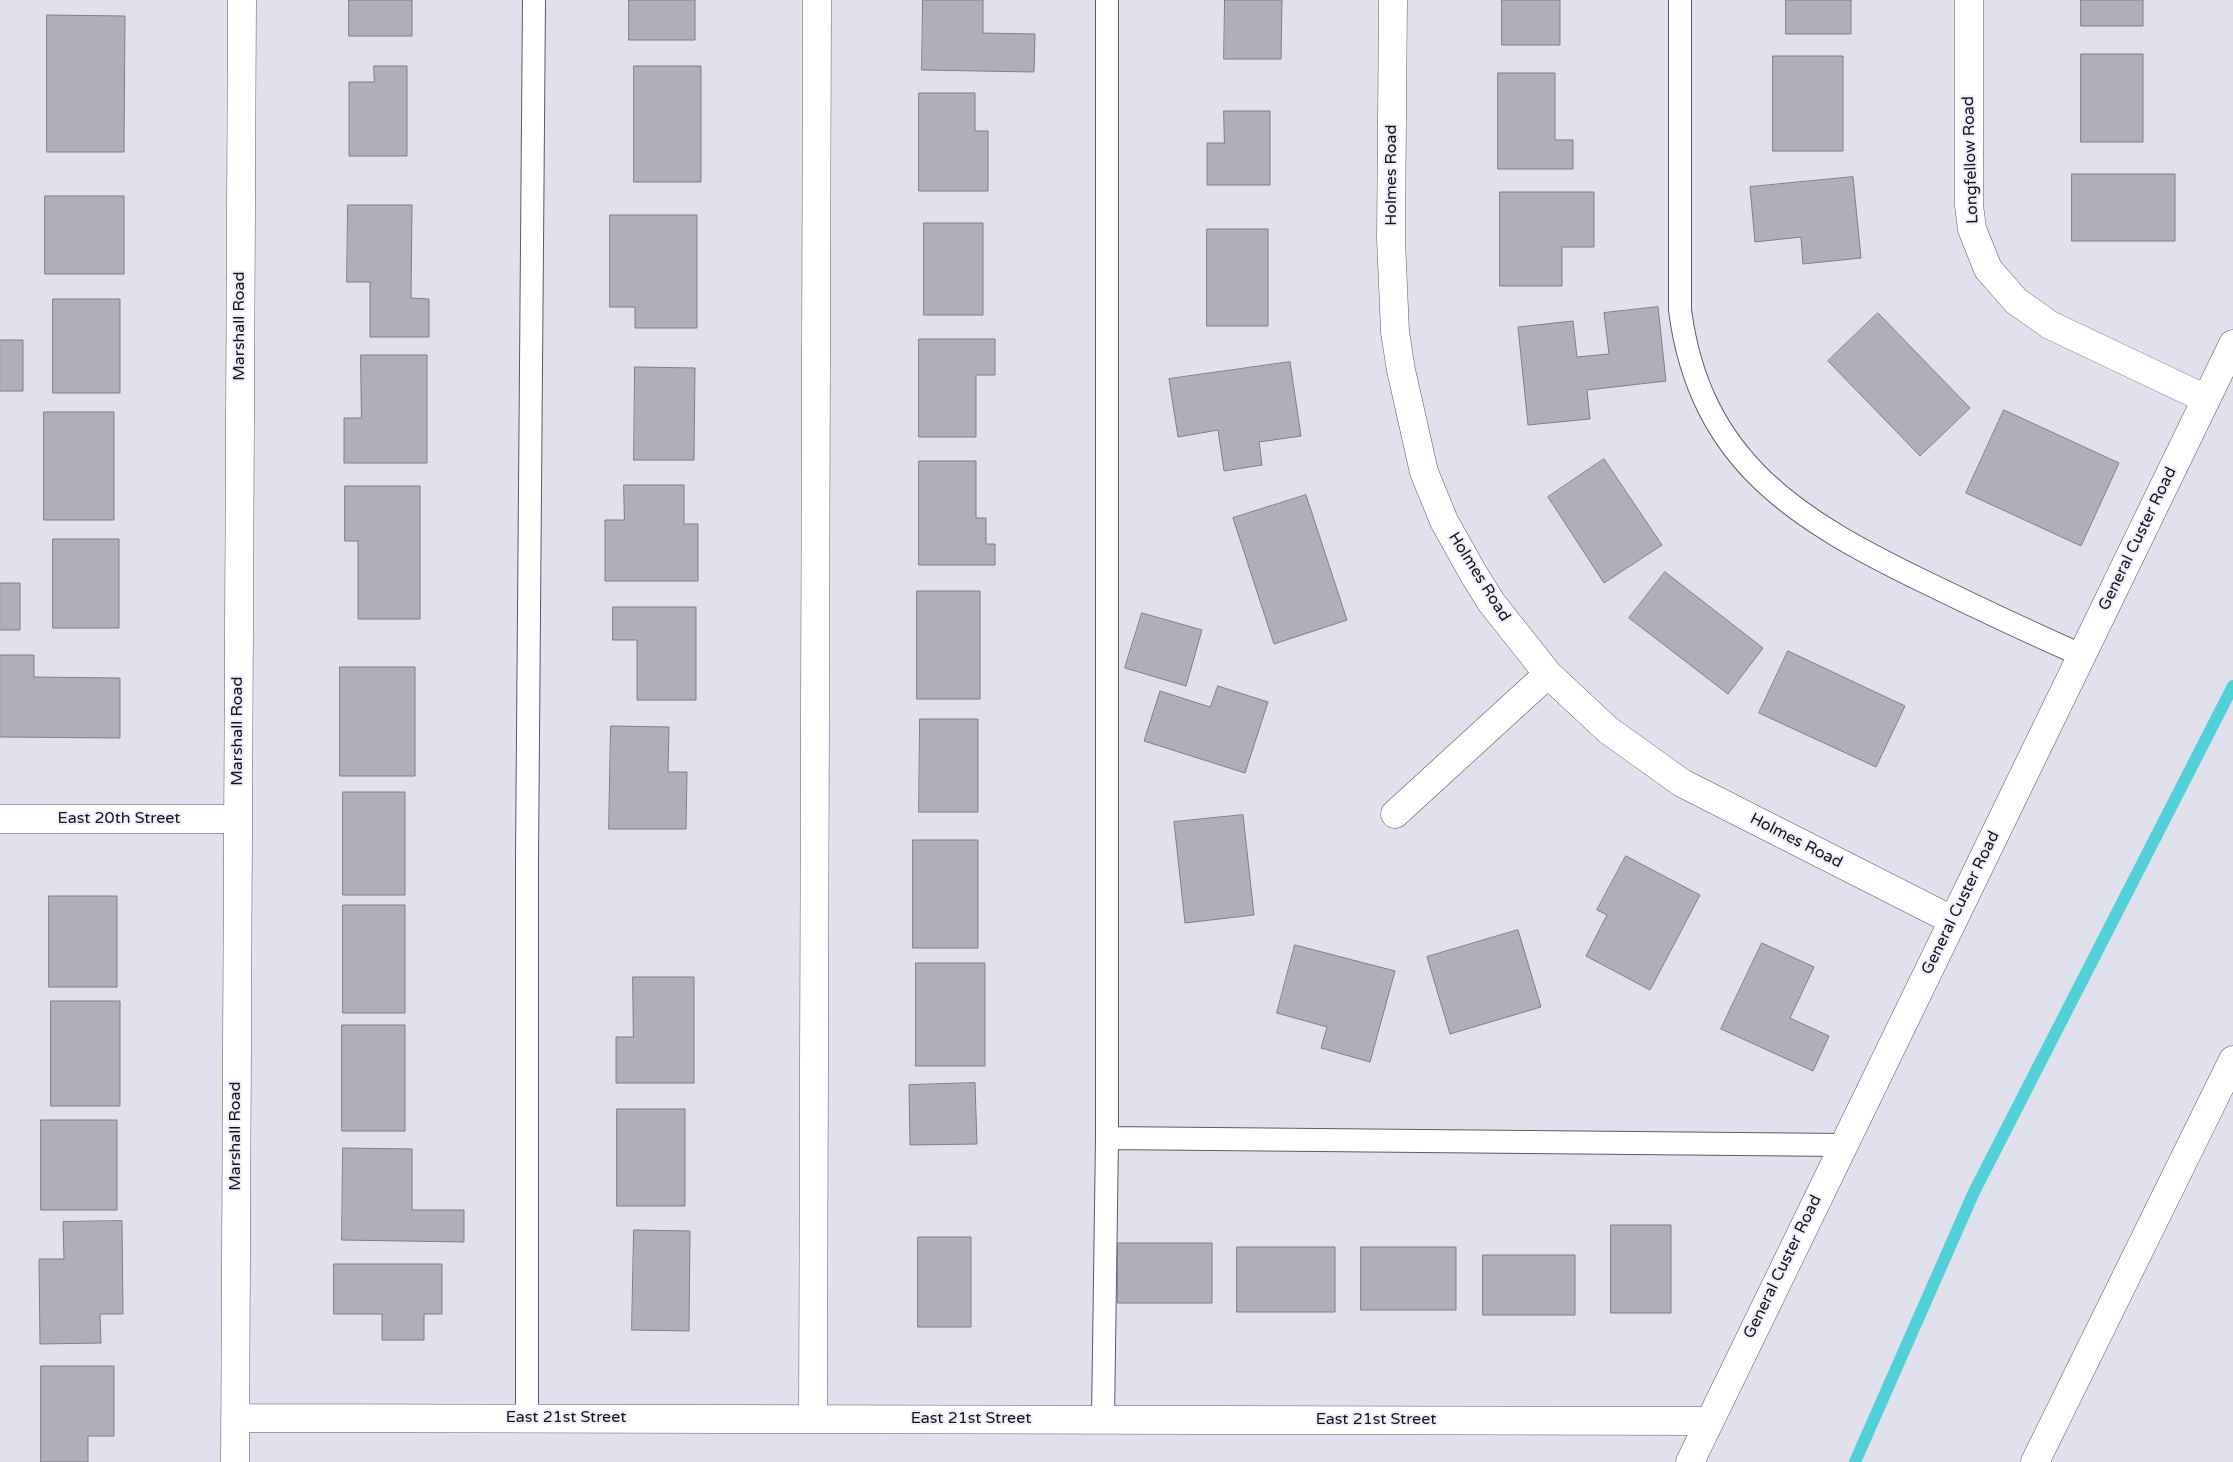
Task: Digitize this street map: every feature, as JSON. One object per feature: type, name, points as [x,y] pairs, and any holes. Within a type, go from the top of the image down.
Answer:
[{"type":"street","name":"Marshall Road","points":[[235,1462],[242,0]]},
{"type":"street","points":[[813,1419],[817,0]]},
{"type":"street","name":"Holmes Road","points":[[1393,0],[1391,239],[1395,332],[1401,370],[1424,472],[1444,520],[1491,602],[1548,674],[1608,730],[1682,783],[1952,920]]},
{"type":"street","name":"Longfellow Road","points":[[1970,0],[1969,205],[1972,229],[1988,269],[2016,301],[2050,325],[2206,399]]},
{"type":"street","name":"General Custer Road","points":[[1690,1462],[1708,1421],[2233,344]]},
{"type":"street","points":[[1394,814],[1548,674]]},
{"type":"street","name":"East 20th Street","points":[[0,819],[238,819]]},
{"type":"street","points":[[2035,1462],[2233,1060]]},
{"type":"street","name":"East 21st Street","points":[[235,1418],[1708,1421]]},
{"type":"lane","points":[[528,1418],[528,846],[534,0]]},
{"type":"lane","points":[[1103,1420],[1107,1138],[1107,0]]},
{"type":"lane","points":[[1680,0],[1680,310],[1688,358],[1697,382],[1718,424],[1731,444],[1760,480],[1796,510],[1879,560],[2081,656]]},
{"type":"lane","points":[[1107,1138],[1843,1146]]},
{"type":"building","points":[[349,0],[412,0],[412,36],[349,36]]},
{"type":"building","points":[[629,0],[695,0],[695,40],[629,40]]},
{"type":"building","points":[[923,0],[983,0],[983,33],[1035,34],[1034,72],[922,70]]},
{"type":"building","points":[[1225,0],[1282,0],[1281,59],[1224,59]]},
{"type":"building","points":[[1502,0],[1560,0],[1560,45],[1502,45]]},
{"type":"building","points":[[1786,0],[1851,0],[1851,34],[1786,34]]},
{"type":"building","points":[[2081,0],[2143,0],[2143,26],[2081,26]]},
{"type":"building","points":[[47,15],[125,16],[124,152],[47,152]]},
{"type":"building","points":[[2081,54],[2143,54],[2143,142],[2081,142]]},
{"type":"building","points":[[1773,56],[1843,56],[1843,151],[1773,151]]},
{"type":"building","points":[[374,66],[407,66],[407,156],[349,156],[349,82],[374,82]]},
{"type":"building","points":[[634,66],[701,66],[701,182],[634,182]]},
{"type":"building","points":[[1498,73],[1555,73],[1555,140],[1573,140],[1573,169],[1498,169]]},
{"type":"building","points":[[919,93],[975,93],[975,131],[988,131],[988,191],[919,191]]},
{"type":"building","points":[[1224,111],[1270,111],[1270,185],[1207,185],[1207,143],[1224,143]]},
{"type":"building","points":[[2072,174],[2175,174],[2175,241],[2072,241]]},
{"type":"building","points":[[1853,177],[1861,258],[1803,264],[1801,237],[1755,242],[1750,187]]},
{"type":"building","points":[[1500,192],[1594,192],[1594,247],[1562,247],[1562,286],[1500,286]]},
{"type":"building","points":[[45,196],[124,196],[124,274],[45,274]]},
{"type":"building","points":[[348,205],[412,205],[411,298],[429,299],[429,337],[370,337],[370,282],[347,282]]},
{"type":"building","points":[[610,215],[697,215],[697,328],[635,328],[635,307],[610,307]]},
{"type":"building","points":[[924,223],[983,223],[983,315],[924,315]]},
{"type":"building","points":[[1207,229],[1268,229],[1268,326],[1207,326]]},
{"type":"building","points":[[53,299],[120,299],[120,393],[53,393]]},
{"type":"building","points":[[1658,307],[1666,381],[1587,390],[1590,419],[1528,425],[1518,327],[1573,321],[1577,357],[1609,354],[1604,313]]},
{"type":"building","points":[[1878,313],[1970,408],[1920,456],[1828,361]]},
{"type":"building","points":[[919,339],[995,339],[995,375],[976,375],[976,437],[919,437]]},
{"type":"building","points":[[0,340],[23,340],[23,391],[0,391]]},
{"type":"building","points":[[361,355],[427,355],[427,463],[344,463],[344,418],[361,418]]},
{"type":"building","points":[[1290,362],[1301,436],[1259,442],[1262,465],[1224,471],[1218,430],[1178,437],[1169,379]]},
{"type":"building","points":[[635,367],[695,368],[694,460],[634,460]]},
{"type":"building","points":[[2004,410],[2119,463],[2081,546],[1966,493]]},
{"type":"building","points":[[44,412],[114,412],[114,520],[44,520]]},
{"type":"building","points":[[1604,459],[1662,545],[1604,583],[1548,497]]},
{"type":"building","points":[[919,461],[976,461],[976,518],[986,518],[986,544],[995,544],[995,565],[919,565]]},
{"type":"building","points":[[624,485],[684,485],[684,524],[698,524],[698,581],[605,581],[605,520],[624,520]]},
{"type":"building","points":[[345,486],[420,486],[420,619],[358,619],[358,541],[345,541]]},
{"type":"building","points":[[1306,495],[1347,620],[1274,644],[1233,518]]},
{"type":"building","points":[[53,539],[119,539],[119,628],[53,628]]},
{"type":"building","points":[[1665,572],[1763,648],[1728,694],[1629,618]]},
{"type":"building","points":[[0,583],[20,583],[20,630],[0,630]]},
{"type":"building","points":[[917,591],[980,591],[980,699],[917,699]]},
{"type":"building","points":[[613,607],[696,607],[696,700],[637,700],[637,640],[613,640]]},
{"type":"building","points":[[1142,613],[1202,630],[1186,686],[1125,668]]},
{"type":"building","points":[[1788,651],[1905,706],[1876,767],[1759,713]]},
{"type":"building","points":[[0,655],[34,655],[34,677],[120,678],[120,738],[0,737]]},
{"type":"building","points":[[340,667],[415,667],[415,776],[340,776]]},
{"type":"building","points":[[1218,686],[1268,702],[1245,773],[1144,741],[1160,691],[1210,707]]},
{"type":"building","points":[[920,719],[978,719],[978,812],[919,812]]},
{"type":"building","points":[[611,726],[669,727],[668,772],[687,772],[686,829],[609,829]]},
{"type":"building","points":[[343,792],[405,792],[405,895],[343,895]]},
{"type":"building","points":[[1243,815],[1254,915],[1185,923],[1174,822]]},
{"type":"building","points":[[913,840],[978,840],[978,948],[913,948]]},
{"type":"building","points":[[1626,856],[1700,895],[1650,990],[1586,956],[1607,915],[1597,910]]},
{"type":"building","points":[[49,896],[117,896],[117,987],[49,987]]},
{"type":"building","points":[[343,905],[405,905],[405,1013],[343,1013]]},
{"type":"building","points":[[1518,930],[1541,1007],[1450,1034],[1427,957]]},
{"type":"building","points":[[1762,943],[1814,967],[1790,1018],[1829,1036],[1813,1071],[1721,1029]]},
{"type":"building","points":[[1295,945],[1395,971],[1370,1062],[1321,1048],[1327,1027],[1277,1013]]},
{"type":"building","points":[[916,963],[985,963],[985,1066],[916,1066]]},
{"type":"building","points":[[633,977],[694,977],[694,1083],[616,1083],[616,1037],[633,1037]]},
{"type":"building","points":[[51,1001],[120,1001],[120,1106],[51,1106]]},
{"type":"building","points":[[342,1025],[405,1025],[405,1131],[342,1131]]},
{"type":"building","points":[[975,1083],[977,1144],[910,1145],[909,1085]]},
{"type":"building","points":[[617,1109],[685,1109],[685,1206],[617,1206]]},
{"type":"building","points":[[41,1120],[117,1120],[117,1210],[41,1210]]},
{"type":"building","points":[[343,1148],[412,1149],[412,1210],[464,1210],[464,1242],[342,1240]]},
{"type":"building","points":[[122,1221],[123,1314],[100,1314],[101,1343],[40,1344],[39,1259],[64,1259],[63,1222]]},
{"type":"building","points":[[1611,1225],[1671,1225],[1671,1313],[1611,1313]]},
{"type":"building","points":[[634,1230],[690,1231],[689,1331],[632,1330]]},
{"type":"building","points":[[918,1237],[971,1237],[971,1327],[918,1327]]},
{"type":"building","points":[[1118,1243],[1212,1243],[1212,1303],[1118,1303]]},
{"type":"building","points":[[1237,1247],[1335,1247],[1335,1312],[1237,1312]]},
{"type":"building","points":[[1361,1247],[1456,1247],[1456,1310],[1361,1310]]},
{"type":"building","points":[[1483,1255],[1575,1255],[1575,1315],[1483,1315]]},
{"type":"building","points":[[334,1264],[442,1264],[442,1314],[424,1314],[424,1340],[382,1340],[382,1314],[334,1314]]},
{"type":"building","points":[[41,1366],[114,1366],[114,1436],[88,1436],[88,1462],[41,1462]]},
{"type":"waterway","points":[[1855,1462],[1974,1192],[2233,686]]}]
